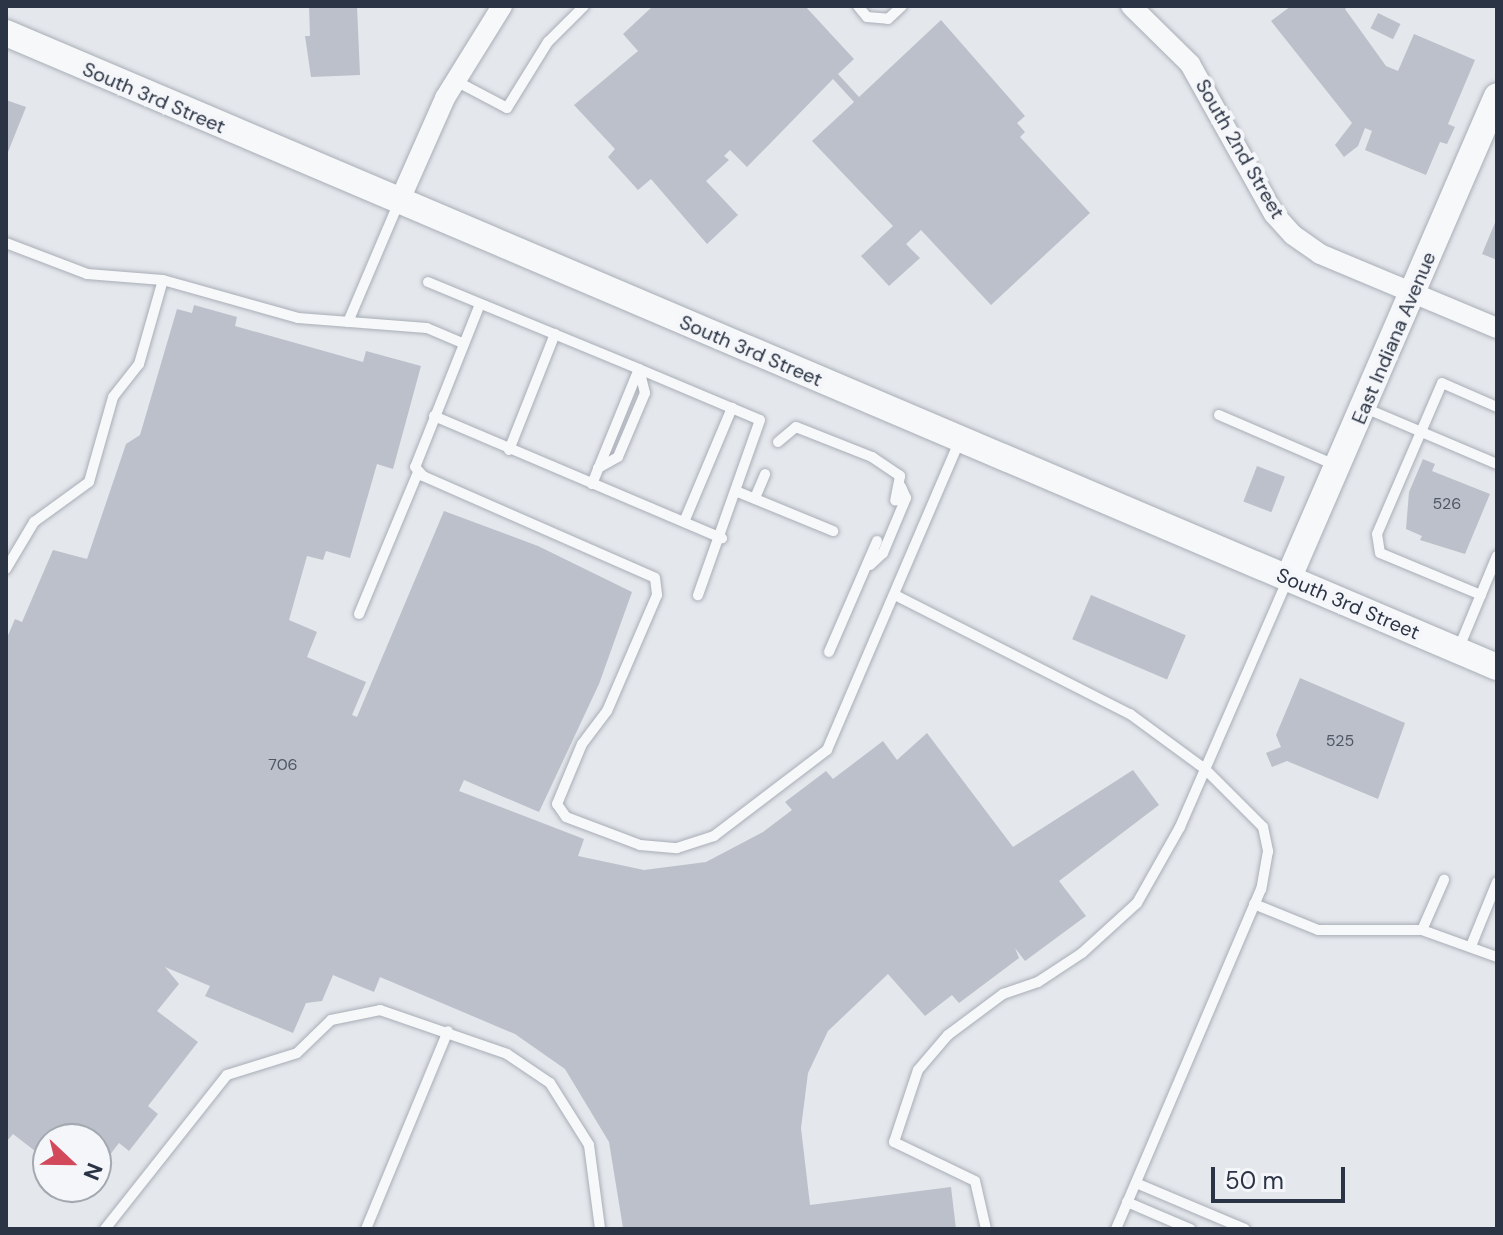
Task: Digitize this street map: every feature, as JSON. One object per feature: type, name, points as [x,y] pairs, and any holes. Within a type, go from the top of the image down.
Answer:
[{"type":"street","points":[[399,202],[454,80],[502,6]]},
{"type":"street","name":"South 2nd Street","points":[[1131,6],[1190,64],[1274,214],[1293,235],[1320,254],[1497,328]]},
{"type":"street","name":"South 3rd Street","points":[[6,33],[1497,667]]},
{"type":"street","name":"East Indiana Avenue","points":[[1288,579],[1340,467],[1497,96]]},
{"type":"lane","points":[[454,80],[507,108],[548,42],[584,6]]},
{"type":"lane","points":[[858,6],[867,17],[888,19],[902,6]]},
{"type":"lane","points":[[348,322],[399,202]]},
{"type":"lane","points":[[6,243],[77,271],[163,280],[298,318],[427,328],[463,343]]},
{"type":"lane","points":[[6,569],[34,522],[89,482],[113,397],[137,371],[163,280]]},
{"type":"lane","points":[[428,282],[760,420],[738,473],[738,492],[722,538],[698,595]]},
{"type":"lane","points":[[359,614],[418,472],[416,455],[480,304]]},
{"type":"lane","points":[[509,450],[555,334]]},
{"type":"lane","points":[[592,484],[639,369]]},
{"type":"lane","points":[[1481,595],[1380,553],[1377,534],[1442,383],[1497,407]]},
{"type":"lane","points":[[684,522],[732,408]]},
{"type":"lane","points":[[1365,408],[1497,464]]},
{"type":"lane","points":[[1219,415],[1340,467]]},
{"type":"lane","points":[[434,416],[722,538]]},
{"type":"lane","points":[[778,442],[796,427],[872,457],[900,476],[906,498],[883,553],[865,569]]},
{"type":"lane","points":[[418,472],[655,578],[657,595],[607,711],[582,744],[557,804],[566,817],[640,845],[677,848],[714,836],[827,750],[897,596],[960,440]]},
{"type":"lane","points":[[755,498],[765,474]]},
{"type":"lane","points":[[895,501],[901,487]]},
{"type":"lane","points":[[738,492],[833,531]]},
{"type":"lane","points":[[829,652],[877,541]]},
{"type":"lane","points":[[1458,650],[1497,556]]},
{"type":"lane","points":[[986,1229],[975,1181],[894,1142],[918,1070],[948,1035],[981,1009],[1046,978],[1126,916],[1174,840],[1288,579]]},
{"type":"lane","points":[[897,596],[1096,694],[1205,769],[1263,827],[1267,864],[1254,904],[1116,1229]]},
{"type":"lane","points":[[1422,930],[1444,880]]},
{"type":"lane","points":[[1471,946],[1497,882]]},
{"type":"lane","points":[[1254,904],[1332,933],[1422,930],[1497,957]]},
{"type":"lane","points":[[105,1229],[237,1069],[297,1053],[331,1020],[370,1011],[399,1012],[524,1062],[561,1095],[589,1145],[600,1229]]},
{"type":"lane","points":[[366,1229],[448,1031]]},
{"type":"lane","points":[[1136,1183],[1245,1229]]},
{"type":"lane","points":[[1127,1202],[1190,1229]]},
{"type":"building","points":[[309,6],[357,6],[360,75],[311,77],[305,36],[310,36]]},
{"type":"building","points":[[653,6],[805,6],[854,59],[838,74],[859,97],[941,20],[1025,116],[1017,123],[1025,132],[1020,137],[1090,213],[991,305],[921,230],[906,244],[920,258],[889,286],[861,256],[893,226],[812,141],[854,102],[833,79],[747,167],[730,150],[724,156],[729,160],[706,181],[738,215],[707,244],[651,179],[638,190],[608,157],[615,149],[574,105],[638,51],[623,34]]},
{"type":"building","points":[[1291,6],[1349,6],[1345,9],[1386,66],[1398,71],[1414,34],[1475,60],[1448,124],[1455,127],[1447,144],[1440,142],[1426,175],[1365,150],[1372,131],[1365,128],[1358,146],[1344,157],[1335,145],[1352,123],[1271,21]]},
{"type":"building","points":[[1378,13],[1400,24],[1393,39],[1371,28]]},
{"type":"building","points":[[6,100],[26,107],[6,157]]},
{"type":"building","points":[[1497,218],[1497,260],[1482,254]]},
{"type":"building","points":[[194,305],[237,317],[235,326],[363,362],[366,351],[421,366],[393,469],[377,464],[350,558],[326,551],[323,560],[307,556],[289,620],[317,632],[307,657],[366,682],[352,715],[357,717],[444,511],[538,546],[632,592],[599,684],[539,812],[464,780],[459,791],[584,839],[578,856],[644,870],[706,862],[763,832],[792,810],[785,802],[826,771],[833,779],[883,741],[897,760],[927,733],[1013,847],[1133,770],[1159,805],[1059,881],[1086,916],[1025,961],[1015,948],[1019,958],[959,1003],[952,995],[925,1016],[888,974],[828,1031],[808,1073],[801,1128],[810,1205],[951,1187],[956,1229],[623,1228],[609,1142],[565,1069],[515,1034],[380,977],[374,992],[333,975],[322,1001],[306,1003],[293,1033],[205,996],[210,986],[165,967],[179,984],[157,1011],[198,1042],[148,1106],[158,1114],[129,1151],[119,1143],[112,1152],[112,1123],[32,1123],[32,1149],[13,1134],[6,1142],[6,640],[15,619],[22,622],[53,550],[87,559],[126,444],[140,435],[177,309],[192,313]]},
{"type":"building","points":[[1423,459],[1435,464],[1432,471],[1490,494],[1465,554],[1420,540],[1422,536],[1406,529],[1409,492]]},
{"type":"building","points":[[1257,466],[1285,477],[1271,512],[1243,501]]},
{"type":"building","points":[[1091,595],[1186,635],[1167,679],[1072,639]]},
{"type":"building","points":[[1300,678],[1405,723],[1378,799],[1287,761],[1272,767],[1266,753],[1281,747],[1276,735]]}]
